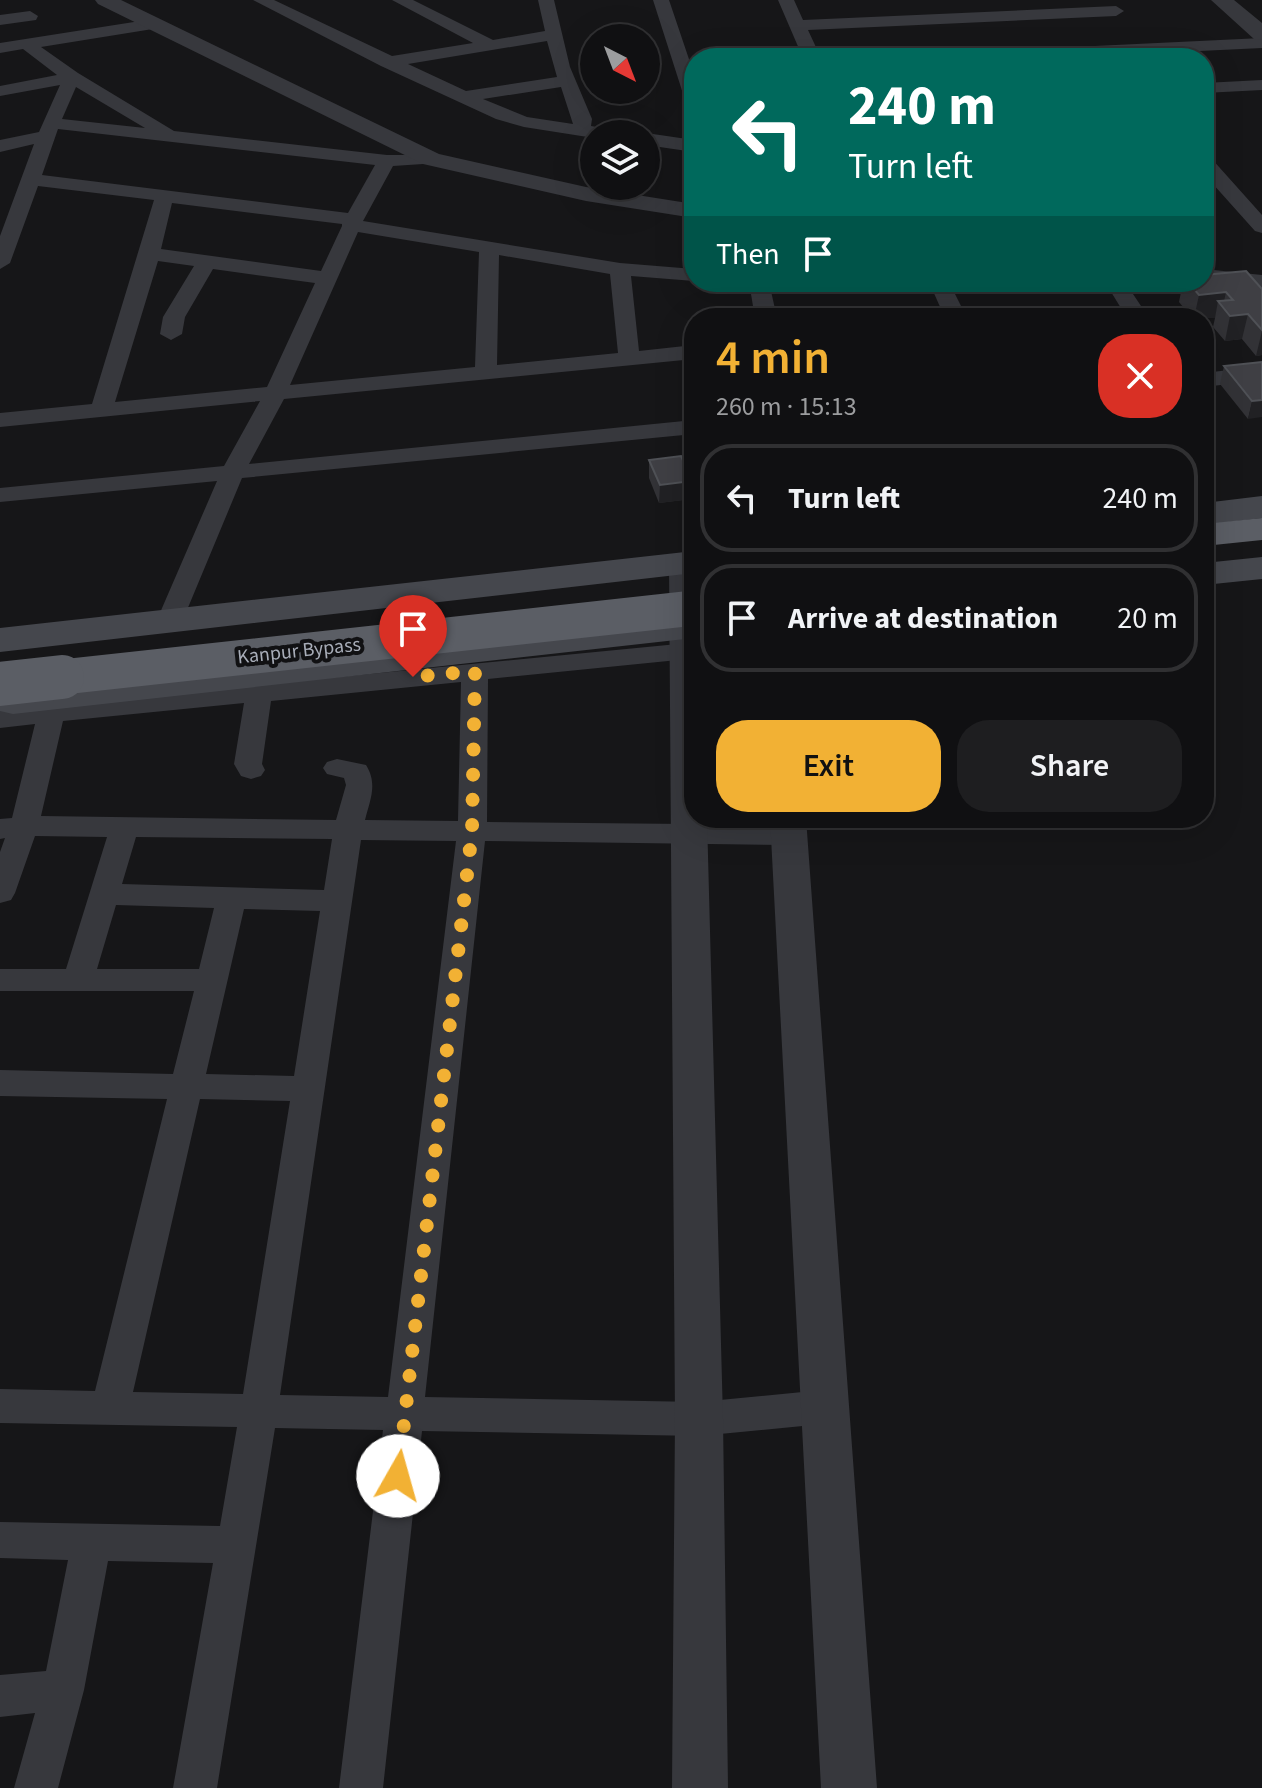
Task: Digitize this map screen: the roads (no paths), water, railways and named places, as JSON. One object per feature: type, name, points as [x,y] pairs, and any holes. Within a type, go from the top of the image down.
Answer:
[{"type":"highway","points":[[1214,534],[1262,529]]},
{"type":"highway","points":[[1214,553],[1262,548]]},
{"type":"highway","name":"Kanpur Bypass","points":[[0,662],[684,617]]},
{"type":"highway","name":"Kanpur Bypass","points":[[0,684],[684,618]]},
{"type":"main road","points":[[1214,513],[1262,507]]},
{"type":"main road","points":[[1214,573],[1262,568]]},
{"type":"main road","points":[[0,640],[169,622],[684,617]]},
{"type":"main road","points":[[0,704],[684,618]]},
{"type":"street","points":[[105,0],[431,159],[586,194],[684,209]]},
{"type":"street","points":[[261,0],[387,62],[524,122],[580,130]]},
{"type":"street","points":[[400,0],[490,45]]},
{"type":"street","points":[[546,0],[567,81],[583,120]]},
{"type":"street","points":[[661,0],[684,70]]},
{"type":"street","points":[[786,0],[807,48]]},
{"type":"street","points":[[904,0],[916,19]]},
{"type":"street","points":[[988,0],[998,15]]},
{"type":"street","points":[[1221,0],[1261,34]]},
{"type":"street","points":[[797,25],[998,15],[1121,15],[1158,48],[1261,34]]},
{"type":"street","points":[[0,20],[30,16]]},
{"type":"street","points":[[0,48],[153,24]]},
{"type":"street","points":[[387,62],[554,35]]},
{"type":"street","points":[[27,44],[72,77],[163,129],[170,138]]},
{"type":"street","points":[[0,91],[72,77]]},
{"type":"street","points":[[0,263],[9,218],[31,179],[48,130],[72,77]]},
{"type":"street","points":[[463,97],[567,81]]},
{"type":"street","points":[[1214,87],[1262,85]]},
{"type":"street","points":[[0,146],[48,130],[170,138],[387,161],[431,159]]},
{"type":"street","points":[[660,141],[684,145]]},
{"type":"street","points":[[169,622],[232,473],[274,392],[352,222],[387,161]]},
{"type":"street","points":[[1214,173],[1262,227]]},
{"type":"street","points":[[31,179],[352,222],[620,269],[684,274]]},
{"type":"street","points":[[102,409],[150,254],[164,197]]},
{"type":"street","points":[[486,372],[489,247]]},
{"type":"street","points":[[150,254],[327,278]]},
{"type":"street","points":[[171,334],[174,317],[207,262]]},
{"type":"street","points":[[620,269],[629,358]]},
{"type":"street","points":[[1214,278],[1262,283]]},
{"type":"street","points":[[0,420],[684,353]]},
{"type":"street","points":[[1214,379],[1262,373]]},
{"type":"street","points":[[0,495],[684,428]]},
{"type":"street","points":[[0,719],[475,671],[684,619]]},
{"type":"street","points":[[361,1788],[472,831],[475,671]]},
{"type":"street","points":[[251,770],[248,764],[259,692]]},
{"type":"street","points":[[0,893],[12,828],[51,713]]},
{"type":"street","points":[[195,1788],[259,1411],[348,829],[360,785],[350,764]]},
{"type":"street","points":[[78,980],[124,827]]},
{"type":"street","points":[[12,828],[691,833],[772,828]]},
{"type":"street","points":[[691,828],[699,1419],[700,1788]]},
{"type":"street","points":[[788,828],[849,1788]]},
{"type":"street","points":[[104,894],[337,901]]},
{"type":"street","points":[[110,1408],[232,896]]},
{"type":"street","points":[[0,980],[211,980]]},
{"type":"street","points":[[0,1083],[308,1089]]},
{"type":"street","points":[[0,1406],[699,1419],[823,1407]]},
{"type":"street","points":[[0,1540],[237,1545]]},
{"type":"street","points":[[36,1788],[63,1690],[91,1542]]},
{"type":"street","points":[[0,1696],[63,1690]]}]
